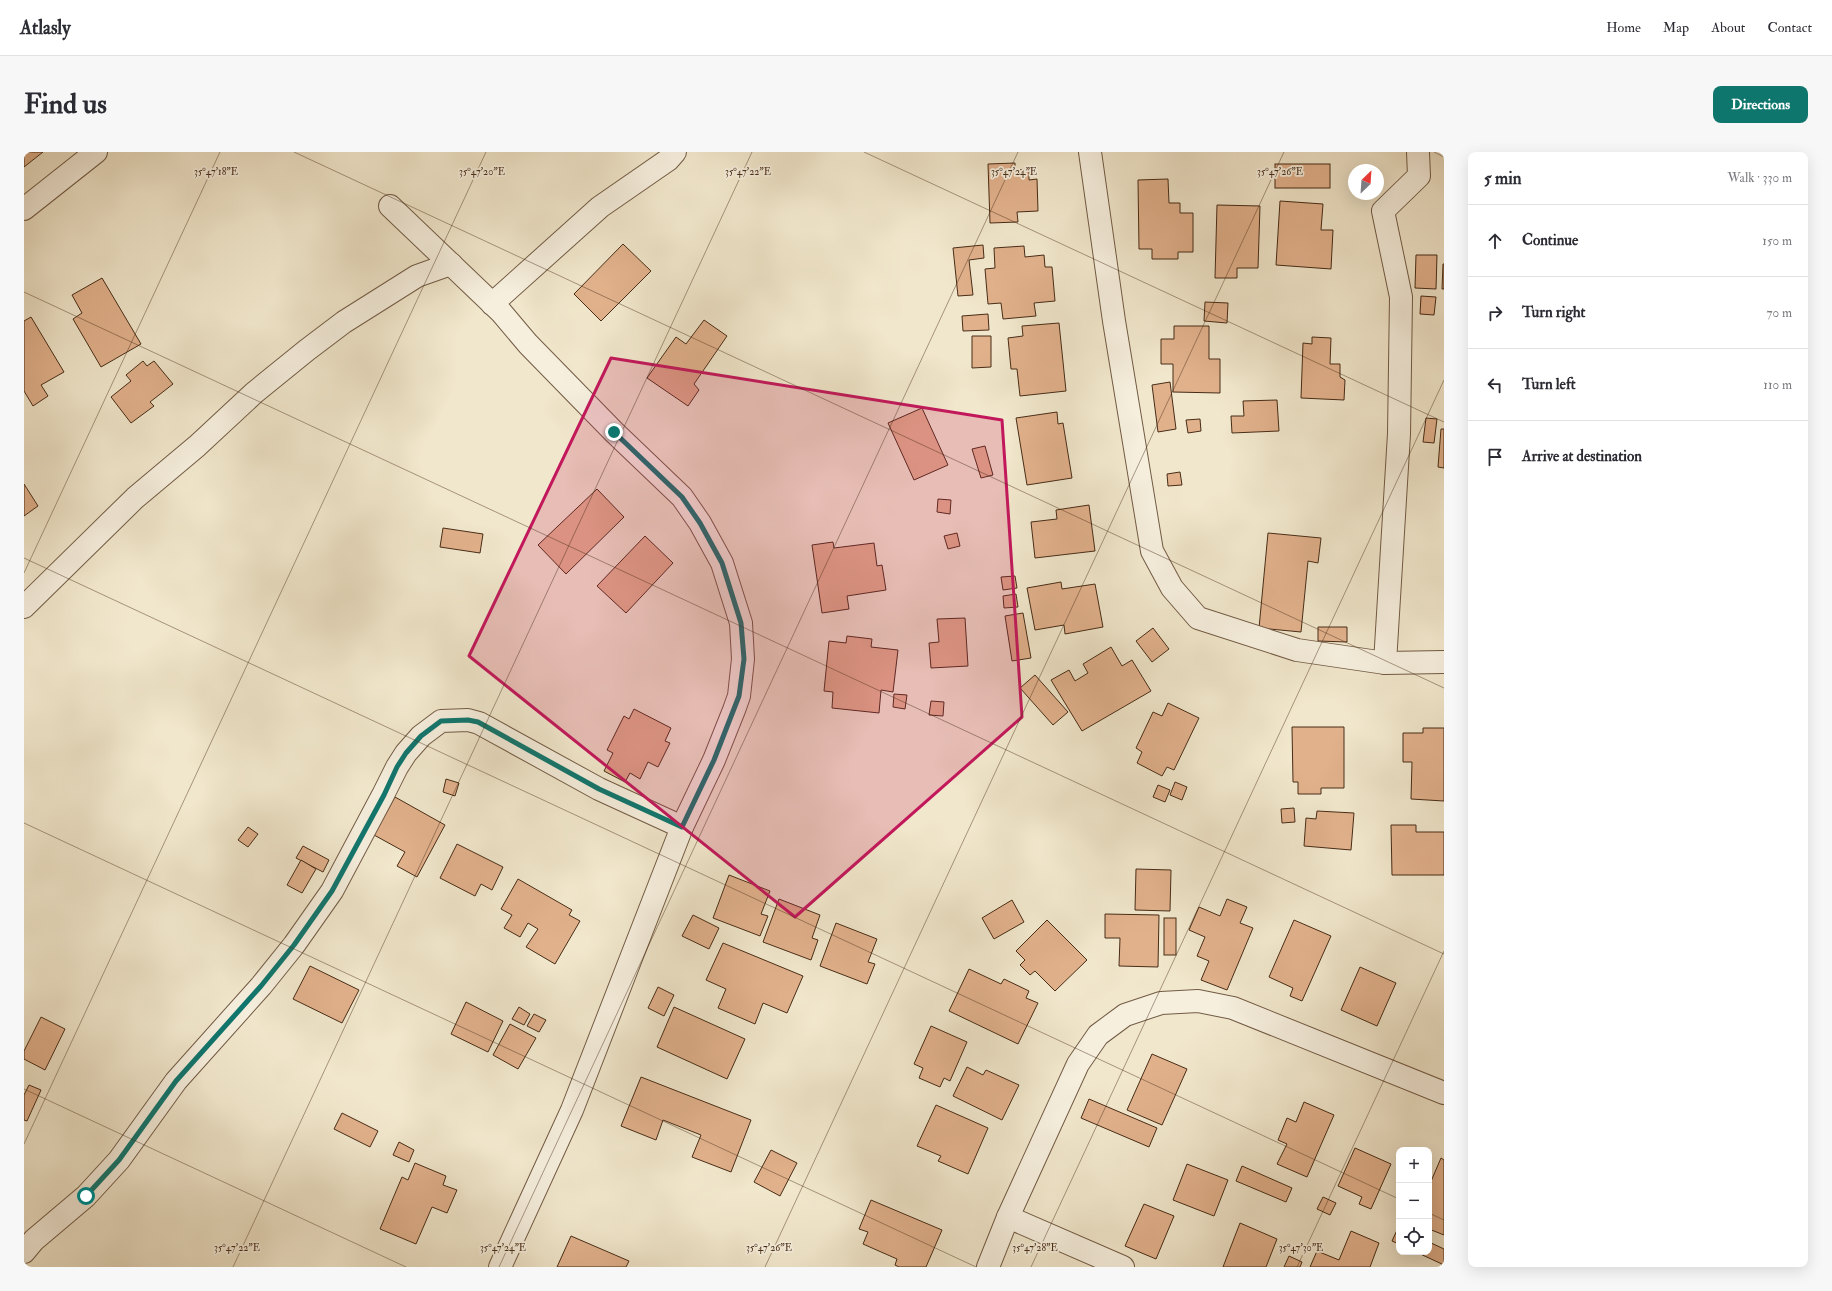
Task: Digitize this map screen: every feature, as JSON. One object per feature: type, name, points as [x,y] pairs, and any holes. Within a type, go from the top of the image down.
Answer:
[{"type":"street","points":[[24,209],[96,152]]},
{"type":"street","points":[[492,304],[600,207],[668,160],[675,152]]},
{"type":"street","points":[[1090,152],[1114,321],[1152,550],[1172,588],[1198,618],[1297,650],[1384,663],[1444,662]]},
{"type":"street","points":[[1384,663],[1399,434],[1401,297],[1383,211],[1419,176],[1418,152]]},
{"type":"street","points":[[390,206],[492,304],[528,344],[614,432],[682,497],[700,523],[722,563],[741,623],[744,659],[739,696],[714,760],[682,827],[572,1110],[500,1267]]},
{"type":"street","points":[[24,607],[135,498],[197,446],[254,393],[307,350],[344,322],[417,276],[451,264]]},
{"type":"street","points":[[24,1252],[34,1240],[86,1196],[119,1160],[176,1081],[261,986],[294,945],[332,891],[384,795],[397,767],[406,753],[421,736],[441,721],[468,720],[478,722],[599,789],[682,827]]},
{"type":"street","points":[[988,1267],[1008,1217],[1078,1064],[1098,1035],[1125,1015],[1161,1004],[1198,1001],[1233,1008],[1444,1092]]},
{"type":"street","points":[[1008,1217],[1123,1267]]},
{"type":"highlighted area","points":[[611,358],[1002,420],[1022,717],[795,917],[469,656]]},
{"type":"building","points":[[24,152],[43,152],[24,167]]},
{"type":"building","points":[[1015,163],[1015,170],[1029,169],[1029,180],[1037,179],[1038,211],[1017,212],[1018,222],[990,223],[988,164]]},
{"type":"building","points":[[1275,164],[1330,164],[1330,188],[1275,188]]},
{"type":"building","points":[[1168,179],[1169,203],[1180,203],[1180,213],[1193,213],[1193,252],[1178,252],[1178,259],[1152,259],[1152,249],[1139,249],[1138,180]]},
{"type":"building","points":[[1280,201],[1323,204],[1321,230],[1333,230],[1331,269],[1276,265]]},
{"type":"building","points":[[1217,205],[1260,206],[1258,268],[1237,268],[1237,278],[1215,278]]},
{"type":"building","points":[[623,244],[651,271],[601,321],[574,294]]},
{"type":"building","points":[[983,245],[984,258],[969,260],[973,295],[958,296],[953,248]]},
{"type":"building","points":[[1024,246],[1025,257],[1044,255],[1045,267],[1052,267],[1055,301],[1034,303],[1036,316],[1003,319],[1001,303],[988,304],[985,269],[995,268],[994,248]]},
{"type":"building","points":[[1416,255],[1437,255],[1436,289],[1415,288]]},
{"type":"building","points":[[1443,264],[1444,289],[1442,289]]},
{"type":"building","points":[[102,278],[141,344],[101,367],[73,319],[82,313],[72,295]]},
{"type":"building","points":[[1421,296],[1436,297],[1434,315],[1420,314]]},
{"type":"building","points":[[1205,302],[1228,303],[1227,323],[1204,321]]},
{"type":"building","points":[[988,314],[989,330],[963,331],[962,316]]},
{"type":"building","points":[[31,317],[64,372],[41,385],[48,396],[33,406],[24,391],[24,321]]},
{"type":"building","points":[[704,320],[727,336],[694,384],[699,390],[688,406],[647,378],[676,337],[686,344]]},
{"type":"building","points":[[1059,323],[1066,391],[1020,396],[1017,369],[1011,369],[1008,338],[1023,336],[1022,326]]},
{"type":"building","points":[[1174,326],[1209,326],[1209,359],[1220,359],[1220,393],[1173,392],[1173,364],[1161,364],[1161,339],[1174,339]]},
{"type":"building","points":[[972,336],[991,336],[991,367],[972,368]]},
{"type":"building","points":[[1312,337],[1331,338],[1330,364],[1340,364],[1340,377],[1345,380],[1344,400],[1301,398],[1303,343],[1312,344]]},
{"type":"building","points":[[143,361],[147,366],[154,361],[173,384],[150,402],[154,406],[131,423],[111,397],[131,381],[126,375]]},
{"type":"building","points":[[1170,382],[1176,429],[1158,432],[1152,385]]},
{"type":"building","points":[[1277,400],[1279,431],[1232,433],[1231,416],[1244,416],[1243,401]]},
{"type":"building","points":[[922,408],[948,465],[914,480],[888,423]]},
{"type":"building","points":[[1057,412],[1058,424],[1063,423],[1072,478],[1027,485],[1016,418]]},
{"type":"building","points":[[1426,418],[1437,419],[1434,443],[1423,442]]},
{"type":"building","points":[[1200,419],[1201,431],[1188,433],[1186,420]]},
{"type":"building","points":[[1441,429],[1444,429],[1444,468],[1438,467]]},
{"type":"building","points":[[985,446],[993,475],[981,478],[972,449]]},
{"type":"building","points":[[1180,472],[1182,485],[1168,486],[1167,474]]},
{"type":"building","points":[[24,484],[38,506],[24,516]]},
{"type":"building","points":[[597,489],[624,517],[566,574],[538,545]]},
{"type":"building","points":[[938,499],[951,500],[950,514],[937,512]]},
{"type":"building","points":[[1089,505],[1095,551],[1035,558],[1031,522],[1057,519],[1056,510]]},
{"type":"building","points":[[443,528],[483,534],[480,553],[440,547]]},
{"type":"building","points":[[957,533],[960,546],[948,549],[944,536]]},
{"type":"building","points":[[1268,533],[1321,538],[1318,563],[1308,561],[1301,632],[1259,628]]},
{"type":"building","points":[[645,536],[673,563],[626,613],[597,586]]},
{"type":"building","points":[[833,542],[834,548],[874,543],[877,566],[882,565],[886,590],[847,596],[849,609],[822,613],[812,545]]},
{"type":"building","points":[[1015,576],[1017,588],[1003,590],[1001,577]]},
{"type":"building","points":[[1061,582],[1062,589],[1095,584],[1103,627],[1065,634],[1064,625],[1035,630],[1027,588]]},
{"type":"building","points":[[1016,594],[1018,607],[1004,608],[1003,596]]},
{"type":"building","points":[[1023,613],[1031,658],[1012,661],[1005,616]]},
{"type":"building","points":[[965,618],[968,666],[931,668],[929,643],[939,642],[937,619]]},
{"type":"building","points":[[1318,627],[1347,627],[1347,642],[1318,641]]},
{"type":"building","points":[[1153,628],[1169,649],[1152,662],[1136,641]]},
{"type":"building","points":[[847,636],[872,639],[871,647],[898,650],[893,692],[881,690],[879,713],[832,708],[833,692],[824,691],[829,641],[846,643]]},
{"type":"building","points":[[1111,647],[1122,666],[1132,660],[1151,691],[1082,731],[1051,680],[1069,670],[1075,681],[1088,673],[1083,664]]},
{"type":"building","points":[[1035,675],[1068,712],[1053,725],[1020,688]]},
{"type":"building","points":[[894,694],[907,695],[905,709],[893,707]]},
{"type":"building","points":[[931,701],[944,702],[943,716],[929,715]]},
{"type":"building","points":[[1168,703],[1199,718],[1174,770],[1167,767],[1162,776],[1137,763],[1142,752],[1136,748],[1153,712],[1162,716]]},
{"type":"building","points":[[634,709],[671,728],[665,741],[670,743],[658,767],[648,762],[640,779],[630,773],[625,782],[604,771],[613,753],[607,750],[624,716],[629,719]]},
{"type":"building","points":[[1292,727],[1344,727],[1344,788],[1321,788],[1321,794],[1298,794],[1298,782],[1293,782]]},
{"type":"building","points":[[1423,728],[1444,728],[1444,801],[1411,799],[1412,762],[1403,762],[1403,733],[1423,733]]},
{"type":"building","points":[[446,779],[459,783],[455,796],[443,792]]},
{"type":"building","points":[[1175,782],[1187,787],[1182,800],[1170,795]]},
{"type":"building","points":[[1158,785],[1170,790],[1165,802],[1153,797]]},
{"type":"building","points":[[395,797],[445,825],[417,877],[397,866],[405,852],[374,835]]},
{"type":"building","points":[[1294,808],[1295,822],[1282,823],[1281,809]]},
{"type":"building","points":[[1317,811],[1354,813],[1351,850],[1304,846],[1306,818],[1316,819]]},
{"type":"building","points":[[1391,825],[1416,825],[1416,832],[1444,832],[1444,875],[1392,875]]},
{"type":"building","points":[[248,827],[258,834],[248,847],[238,840]]},
{"type":"building","points":[[457,844],[503,867],[492,890],[481,884],[475,896],[440,878]]},
{"type":"building","points":[[303,846],[329,860],[323,872],[296,858]]},
{"type":"building","points":[[301,860],[316,869],[302,893],[287,885]]},
{"type":"building","points":[[1136,869],[1171,870],[1170,911],[1135,910]]},
{"type":"building","points":[[729,875],[770,891],[761,914],[768,916],[760,936],[713,918]]},
{"type":"building","points":[[518,879],[572,910],[569,915],[580,921],[555,964],[526,947],[538,929],[528,923],[520,937],[504,928],[512,915],[501,909]]},
{"type":"building","points":[[779,899],[820,915],[812,938],[818,940],[811,960],[763,942]]},
{"type":"building","points":[[1227,899],[1247,907],[1240,923],[1253,928],[1227,990],[1201,980],[1209,961],[1197,956],[1205,937],[1189,930],[1199,907],[1220,916]]},
{"type":"building","points":[[1012,900],[1024,922],[994,939],[982,918]]},
{"type":"building","points":[[1105,914],[1159,915],[1158,967],[1119,966],[1120,938],[1105,938]]},
{"type":"building","points":[[693,915],[719,928],[709,949],[682,936]]},
{"type":"building","points":[[1164,918],[1176,918],[1176,955],[1164,955]]},
{"type":"building","points":[[1047,920],[1087,960],[1055,991],[1035,971],[1030,975],[1020,965],[1025,960],[1016,951]]},
{"type":"building","points":[[1294,920],[1331,936],[1302,1001],[1290,996],[1293,988],[1269,977]]},
{"type":"building","points":[[836,923],[877,939],[868,962],[875,964],[867,984],[820,966]]},
{"type":"building","points":[[723,943],[803,976],[787,1013],[763,1003],[755,1024],[718,1008],[726,989],[706,980]]},
{"type":"building","points":[[310,966],[359,990],[342,1023],[293,999]]},
{"type":"building","points":[[1360,967],[1396,983],[1377,1026],[1341,1010]]},
{"type":"building","points":[[969,969],[1001,984],[1004,979],[1029,991],[1026,998],[1038,1003],[1018,1044],[949,1011]]},
{"type":"building","points":[[658,987],[674,995],[664,1016],[648,1008]]},
{"type":"building","points":[[466,1002],[503,1021],[488,1052],[451,1034]]},
{"type":"building","points":[[519,1007],[530,1014],[524,1025],[512,1019]]},
{"type":"building","points":[[674,1007],[745,1039],[727,1079],[657,1047]]},
{"type":"building","points":[[534,1014],[546,1020],[539,1032],[527,1026]]},
{"type":"building","points":[[41,1017],[65,1029],[45,1070],[24,1059],[24,1051]]},
{"type":"building","points":[[510,1024],[536,1038],[518,1069],[493,1055]]},
{"type":"building","points":[[931,1026],[967,1042],[950,1081],[944,1078],[940,1087],[919,1078],[923,1068],[914,1064]]},
{"type":"building","points":[[1152,1054],[1187,1069],[1162,1125],[1127,1110]]},
{"type":"building","points":[[967,1067],[983,1075],[986,1070],[1019,1085],[1002,1120],[953,1096]]},
{"type":"building","points":[[641,1077],[751,1120],[731,1172],[692,1157],[701,1135],[663,1120],[656,1140],[621,1126]]},
{"type":"building","points":[[29,1085],[41,1090],[27,1121],[24,1120],[24,1095]]},
{"type":"building","points":[[1089,1099],[1157,1128],[1149,1147],[1081,1118]]},
{"type":"building","points":[[1304,1102],[1334,1115],[1307,1177],[1277,1164],[1287,1144],[1278,1140],[1287,1118],[1296,1122]]},
{"type":"building","points":[[936,1105],[988,1128],[968,1174],[938,1161],[941,1156],[917,1146]]},
{"type":"building","points":[[342,1113],[378,1131],[370,1147],[334,1129]]},
{"type":"building","points":[[399,1142],[414,1150],[409,1162],[393,1155]]},
{"type":"building","points":[[1355,1148],[1391,1164],[1371,1209],[1359,1204],[1362,1197],[1338,1186]]},
{"type":"building","points":[[771,1150],[797,1163],[780,1196],[754,1182]]},
{"type":"building","points":[[1441,1158],[1444,1160],[1444,1235],[1432,1230],[1432,1179]]},
{"type":"building","points":[[415,1163],[446,1176],[443,1185],[457,1190],[447,1213],[432,1207],[416,1244],[380,1229],[402,1177],[408,1180]]},
{"type":"building","points":[[1187,1164],[1228,1180],[1214,1216],[1173,1200]]},
{"type":"building","points":[[1242,1166],[1292,1188],[1286,1202],[1236,1181]]},
{"type":"building","points":[[1323,1197],[1336,1203],[1330,1215],[1317,1209]]},
{"type":"building","points":[[871,1200],[942,1230],[926,1267],[899,1267],[895,1265],[897,1259],[863,1244],[868,1232],[859,1229]]},
{"type":"building","points":[[1144,1204],[1174,1216],[1156,1259],[1125,1246]]},
{"type":"building","points":[[1240,1223],[1277,1239],[1266,1267],[1223,1267]]},
{"type":"building","points":[[1351,1231],[1379,1243],[1370,1267],[1310,1267],[1317,1251],[1339,1260]]},
{"type":"building","points":[[1396,1232],[1396,1243],[1392,1241]]},
{"type":"building","points":[[571,1236],[629,1261],[626,1267],[557,1267]]},
{"type":"building","points":[[1432,1243],[1444,1249],[1444,1265],[1422,1255],[1432,1255]]},
{"type":"building","points":[[1289,1256],[1302,1262],[1300,1267],[1284,1267]]},
{"type":"route","points":[[86,1196],[119,1160],[176,1081],[261,986],[294,945],[332,891],[384,795],[397,767],[406,753],[421,736],[441,721],[468,720],[478,722],[599,789],[682,827],[714,760],[739,696],[744,659],[741,623],[722,563],[700,523],[682,497],[614,432]]}]
